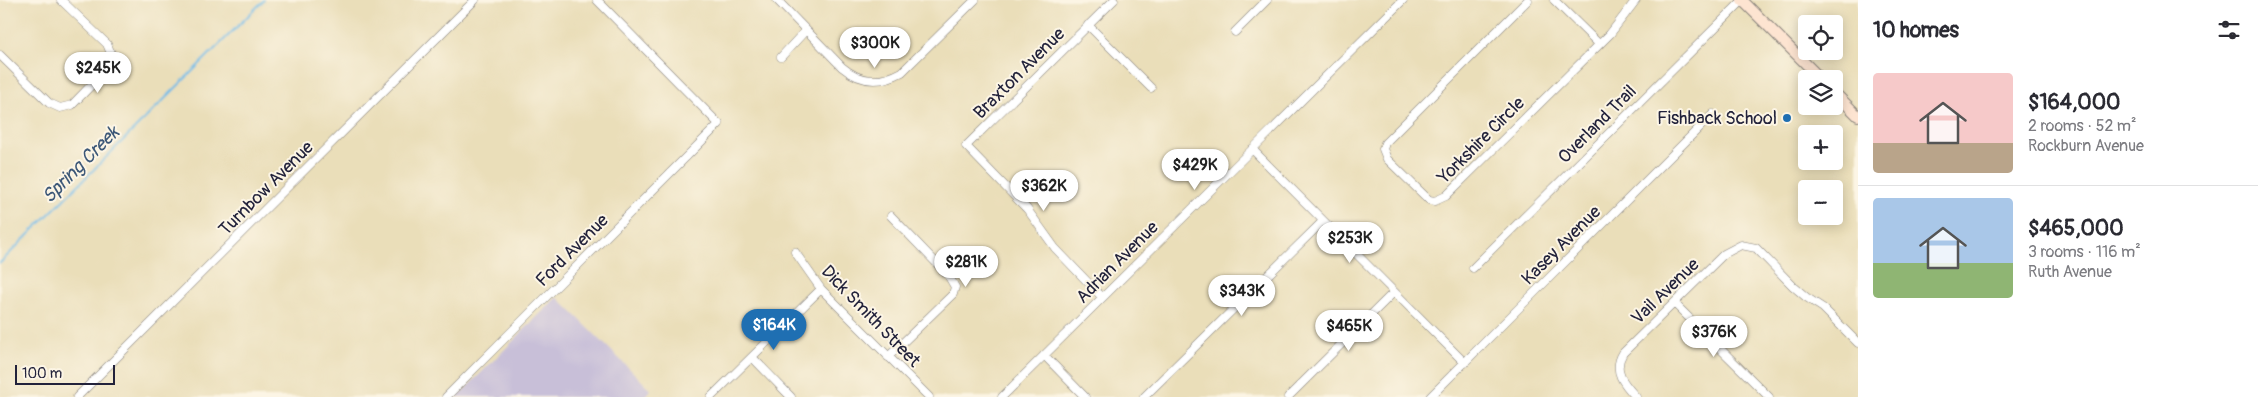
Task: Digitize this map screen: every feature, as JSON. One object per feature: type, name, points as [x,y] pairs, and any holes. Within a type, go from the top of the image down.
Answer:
[{"type":"main road","points":[[1743,0],[1812,70]]},
{"type":"main road","points":[[1843,101],[1858,116]]},
{"type":"street","points":[[0,55],[49,103],[60,108],[72,104],[107,69],[112,56],[107,44],[62,0]]},
{"type":"street","name":"Turnbow Avenue","points":[[77,397],[475,0]]},
{"type":"street","name":"Ford Avenue","points":[[446,397],[719,124],[597,0]]},
{"type":"street","points":[[777,0],[850,74],[872,81],[882,80],[902,72],[975,0]]},
{"type":"street","name":"Braxton Avenue","points":[[1102,298],[1065,259],[1027,209],[966,146],[1114,0]]},
{"type":"street","points":[[1235,32],[1267,0]]},
{"type":"street","name":"Adrian Avenue","points":[[1002,397],[1403,0]]},
{"type":"street","name":"Yorkshire Circle","points":[[1528,0],[1385,143],[1383,149],[1387,159],[1424,197],[1435,200],[1446,196],[1599,44],[1636,0]]},
{"type":"street","points":[[1554,0],[1599,44]]},
{"type":"street","name":"Overland Trail","points":[[1473,268],[1743,0]]},
{"type":"street","points":[[1088,25],[1151,88]]},
{"type":"street","points":[[780,57],[806,30]]},
{"type":"street","name":"Kasey Avenue","points":[[1430,397],[1714,114]]},
{"type":"street","points":[[1252,150],[1465,363]]},
{"type":"street","points":[[888,357],[952,294],[955,287],[948,275],[891,216]]},
{"type":"street","points":[[1144,397],[1323,221]]},
{"type":"street","name":"Vail Avenue","points":[[1636,397],[1619,376],[1618,365],[1623,353],[1724,254],[1741,245],[1756,248],[1793,286],[1823,308],[1858,342]]},
{"type":"street","name":"Dick Smith Street","points":[[795,252],[821,288],[929,397]]},
{"type":"street","points":[[712,397],[821,288]]},
{"type":"street","points":[[1288,397],[1394,292]]},
{"type":"street","points":[[1674,303],[1769,397]]},
{"type":"street","points":[[1044,355],[1085,397]]},
{"type":"street","points":[[752,357],[791,397]]},
{"type":"shaded area","points":[[557,297],[651,390],[644,397],[457,397]]},
{"type":"waterway","name":"Spring Creek","points":[[0,263],[264,0]]},
{"type":"place","name":"Fishback School","points":[[1787,118]]}]
